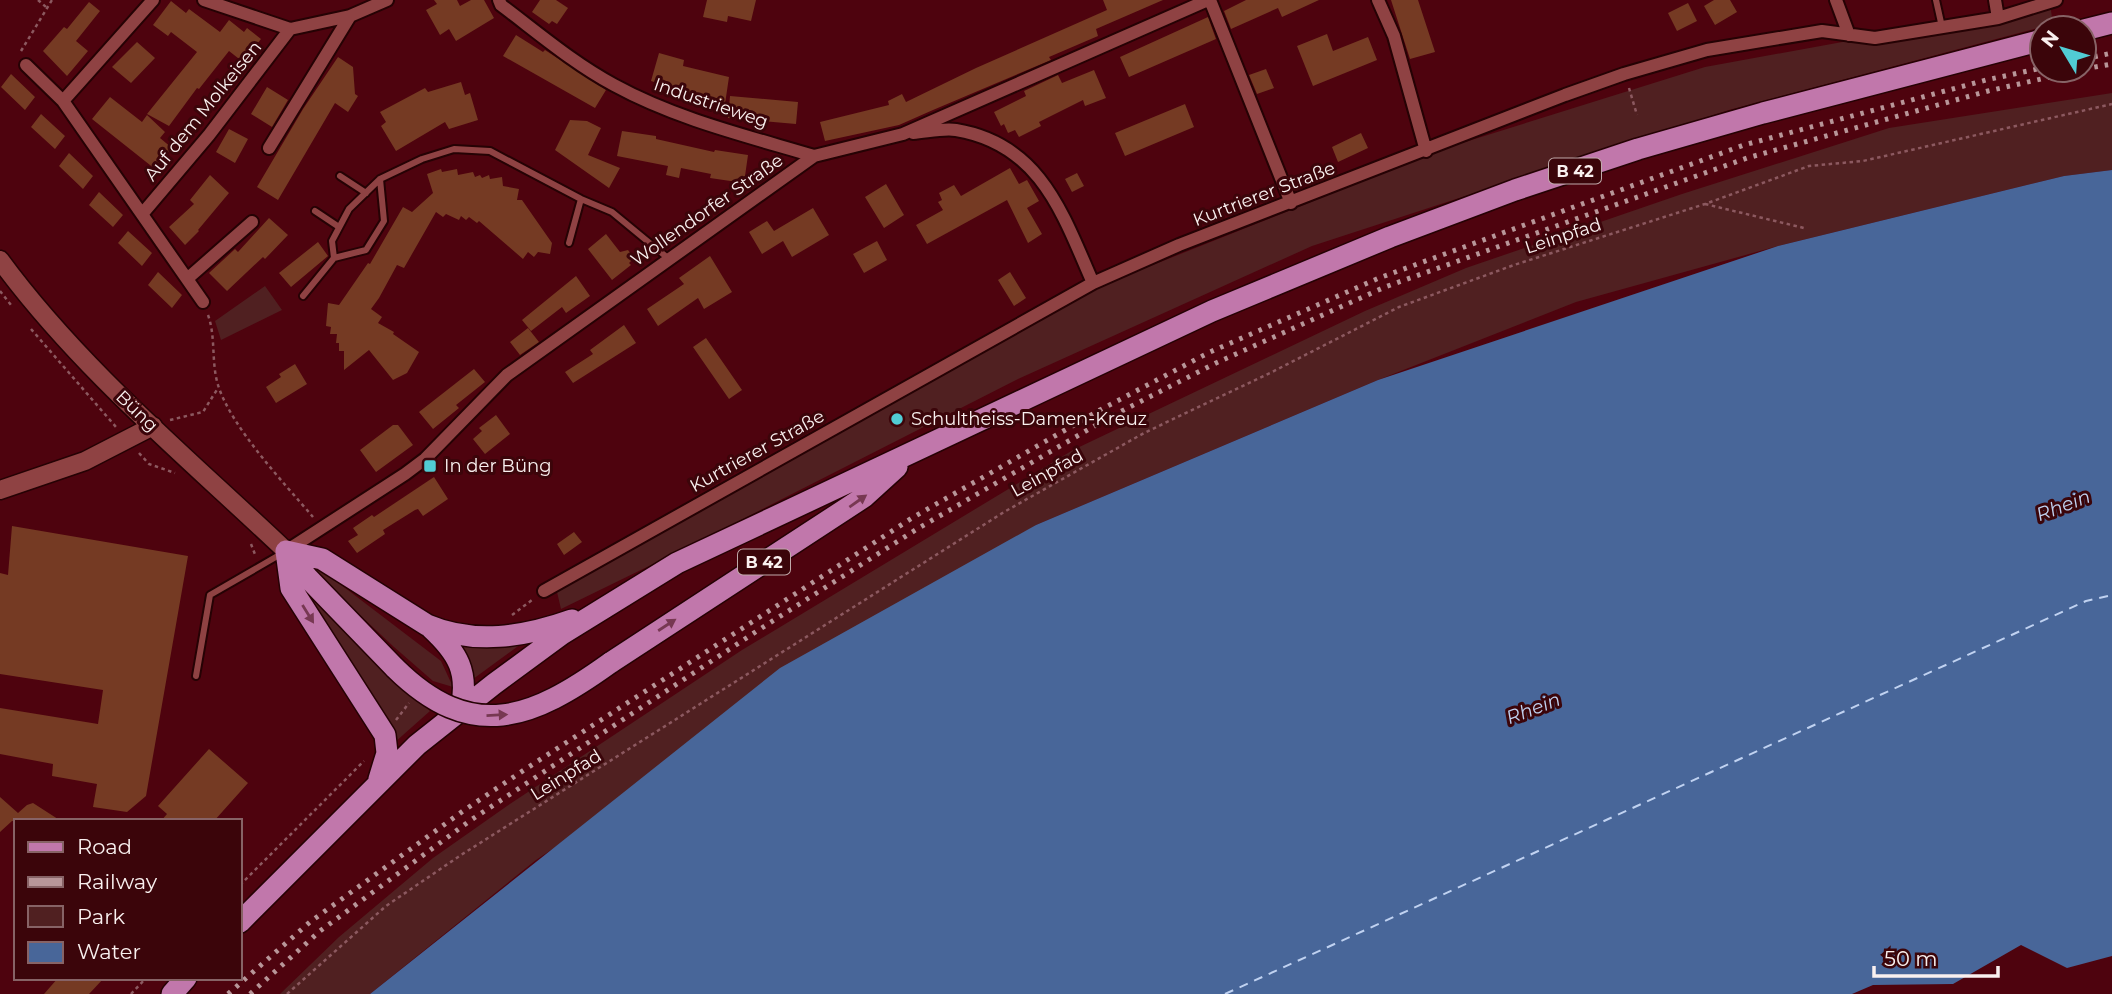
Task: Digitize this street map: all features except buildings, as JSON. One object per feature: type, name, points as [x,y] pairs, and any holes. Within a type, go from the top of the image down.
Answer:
[{"type":"main road","name":"B 42","points":[[242,920],[417,745],[528,659],[598,611],[677,563],[1237,300],[1390,237],[1515,190],[1638,149],[1763,113],[2028,44]]},
{"type":"main road","name":"B 42","points":[[286,551],[307,577],[416,688],[437,702],[466,712],[514,714],[541,706],[581,684],[864,497],[911,453]]},
{"type":"main road","name":"B 42","points":[[286,551],[322,559],[427,625],[446,643],[459,663],[465,691],[461,709]]},
{"type":"main road","points":[[286,551],[291,588],[385,735]]},
{"type":"main road","name":"B 42","points":[[427,625],[455,634],[496,638],[536,631],[598,611]]},
{"type":"main road","name":"B 42","points":[[373,787],[386,763],[385,735]]},
{"type":"main road","points":[[172,994],[184,980]]},
{"type":"street","points":[[63,101],[153,0]]},
{"type":"street","points":[[204,0],[290,29],[351,16],[387,0]]},
{"type":"street","name":"Industrieweg","points":[[499,0],[501,5],[557,48],[613,85],[675,113],[814,156]]},
{"type":"street","points":[[1209,0],[1291,203]]},
{"type":"street","name":"Wollendorfer Straße","points":[[286,551],[405,474],[425,459],[507,375],[814,156],[903,134],[1209,0]]},
{"type":"street","points":[[1378,0],[1394,36],[1426,151]]},
{"type":"street","points":[[1836,0],[1849,35]]},
{"type":"street","points":[[1995,0],[1998,18]]},
{"type":"street","name":"Kurtrierer Straße","points":[[544,591],[1093,283],[1179,245],[1625,74],[1707,50],[1822,32],[1875,38],[1998,18],[2056,0]]},
{"type":"street","points":[[269,148],[351,16]]},
{"type":"street","name":"Auf dem Molkeisen","points":[[143,213],[209,135],[290,29]]},
{"type":"street","points":[[24,59],[63,101],[203,302]]},
{"type":"street","points":[[903,134],[954,130],[976,135],[1000,145],[1037,173],[1063,214],[1093,283]]},
{"type":"street","points":[[187,279],[252,222]]},
{"type":"street","name":"Büng","points":[[0,260],[58,331],[153,426],[286,551]]},
{"type":"street","points":[[0,490],[85,461],[153,426]]},
{"type":"lane","points":[[1936,0],[1942,27]]},
{"type":"lane","points":[[334,258],[332,241],[349,209],[380,179],[422,159],[454,149],[490,150],[581,199],[612,212],[669,259]]},
{"type":"lane","points":[[340,176],[366,192]]},
{"type":"lane","points":[[303,296],[334,258],[366,250],[384,221],[380,179]]},
{"type":"lane","points":[[569,243],[581,199]]},
{"type":"lane","points":[[315,211],[340,227]]},
{"type":"lane","points":[[196,676],[210,595],[286,551]]},
{"type":"path","points":[[38,0],[46,7]]},
{"type":"path","points":[[24,59],[21,50],[52,0]]},
{"type":"path","points":[[1625,74],[1637,115]]},
{"type":"path","name":"Leinpfad","points":[[288,994],[386,906],[461,855],[1004,512],[1132,439],[1399,307],[1514,265],[1705,204],[1809,166],[1863,161],[2112,104]]},
{"type":"path","points":[[1705,204],[1804,228]]},
{"type":"path","points":[[0,291],[16,311]]},
{"type":"path","points":[[24,320],[149,464],[176,473]]},
{"type":"path","points":[[212,326],[212,362],[219,387],[238,422],[268,465],[322,527]]},
{"type":"path","points":[[153,426],[203,412],[219,387]]},
{"type":"path","points":[[251,543],[258,567]]},
{"type":"path","points":[[242,883],[360,766],[385,735]]},
{"type":"path","points":[[131,994],[144,980]]},
{"type":"green space","points":[[2050,4],[2052,14],[2028,14],[2028,31],[1729,110],[1312,246],[1018,379],[561,609],[557,592],[1100,286],[1417,157],[1705,67]]},
{"type":"green space","points":[[2112,93],[2112,170],[2064,176],[1778,246],[1576,302],[1378,380],[1036,525],[536,860],[370,994],[280,994],[339,937],[433,858],[507,806],[742,650],[1073,450],[1365,311],[1466,268],[1682,194],[1889,128]]},
{"type":"green space","points":[[265,286],[282,310],[221,340],[215,321]]},
{"type":"green space","points":[[315,565],[441,661],[453,687],[433,681],[394,647],[312,570]]},
{"type":"green space","points":[[302,582],[401,685],[430,711],[394,743],[345,652],[298,588]]},
{"type":"green space","points":[[516,642],[521,644],[469,682],[455,644],[476,648]]},
{"type":"water","name":"Rhein","points":[[2112,170],[2112,956],[2067,968],[2021,945],[1953,984],[1873,985],[1852,994],[370,994],[780,668],[1036,525],[1378,380],[1778,246],[2064,176]]},
{"type":"ferry route","points":[[1225,994],[2086,601],[2112,595]]},
{"type":"railway","points":[[2098,56],[2112,53]]},
{"type":"railway","points":[[2098,66],[2112,64]]},
{"type":"railway","points":[[228,994],[310,922],[524,770],[912,518],[1100,410],[1210,352],[1379,278],[1744,145],[2028,71]]},
{"type":"railway","points":[[250,994],[320,931],[471,820],[917,529],[1110,417],[1216,363],[1385,287],[1747,158],[2028,82]]},
{"type":"place","name":"Schultheiss-Damen-Kreuz","points":[[897,419]]},
{"type":"place","name":"In der Büng","points":[[430,466]]}]
